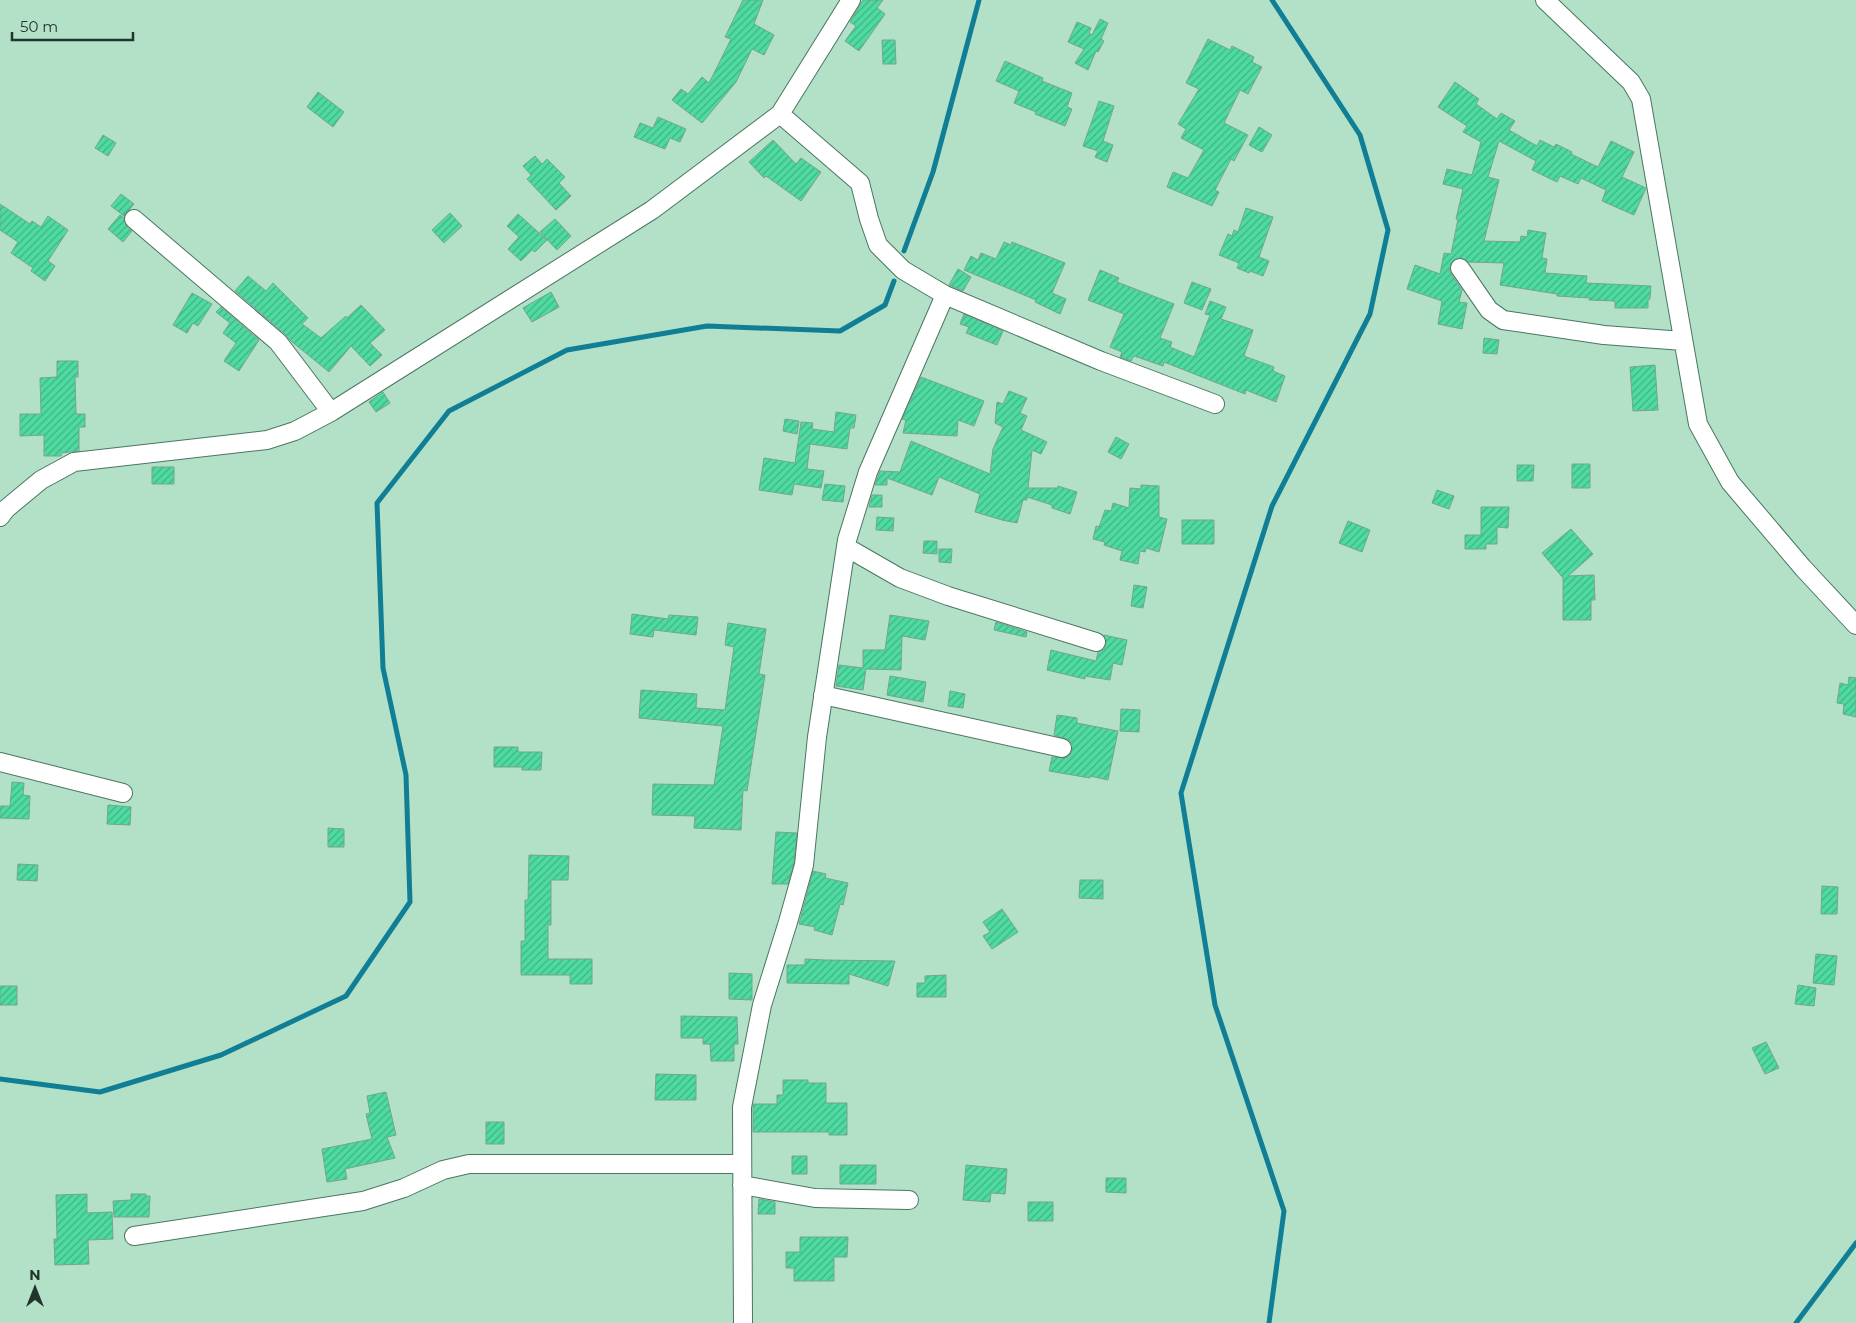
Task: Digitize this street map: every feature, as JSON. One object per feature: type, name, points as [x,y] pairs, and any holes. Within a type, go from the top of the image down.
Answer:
[{"type":"street","points":[[0,517],[6,509],[41,480],[74,462],[267,440],[295,431],[331,412],[652,210],[780,114],[849,0]]},
{"type":"street","points":[[1545,0],[1632,82],[1641,99],[1698,424],[1730,482],[1803,568],[1856,625]]},
{"type":"street","points":[[780,114],[860,184],[878,244],[903,270],[938,291],[1101,361],[1215,404]]},
{"type":"street","points":[[134,218],[278,342],[331,412]]},
{"type":"street","points":[[1460,268],[1489,310],[1503,320],[1604,335],[1683,341]]},
{"type":"street","points":[[743,1323],[742,1108],[762,1005],[804,865],[817,737],[846,547],[868,472],[938,291]]},
{"type":"street","points":[[846,547],[900,578],[948,596],[1096,642]]},
{"type":"street","points":[[823,695],[1062,748]]},
{"type":"street","points":[[0,762],[82,781],[123,793]]},
{"type":"street","points":[[134,1236],[363,1201],[404,1188],[442,1170],[470,1164],[742,1164]]},
{"type":"street","points":[[742,1185],[815,1198],[909,1200]]},
{"type":"building","points":[[743,0],[763,0],[754,24],[774,35],[764,55],[752,49],[736,82],[702,123],[672,100],[681,89],[688,94],[702,77],[709,83],[731,39],[725,37]]},
{"type":"building","points":[[863,0],[883,0],[877,8],[885,14],[859,51],[845,41],[856,26],[850,22]]},
{"type":"building","points":[[1100,19],[1108,23],[1101,39],[1104,41],[1098,52],[1096,51],[1088,70],[1075,63],[1084,49],[1068,42],[1077,22],[1091,28],[1089,33],[1092,35]]},
{"type":"building","points":[[1208,39],[1230,50],[1232,46],[1254,57],[1252,62],[1262,67],[1248,94],[1240,90],[1224,123],[1248,135],[1234,161],[1231,159],[1215,190],[1219,192],[1212,206],[1167,187],[1173,172],[1188,178],[1204,150],[1181,138],[1186,129],[1178,124],[1199,89],[1186,83]]},
{"type":"building","points":[[882,40],[895,40],[896,64],[883,64]]},
{"type":"building","points":[[1005,61],[1043,78],[1042,81],[1072,93],[1067,107],[1072,109],[1065,126],[1014,103],[1019,91],[996,81]]},
{"type":"building","points":[[1455,82],[1479,99],[1476,104],[1497,119],[1501,113],[1515,121],[1509,130],[1537,146],[1540,140],[1554,147],[1556,144],[1572,152],[1571,154],[1598,167],[1611,141],[1634,152],[1622,177],[1646,188],[1634,215],[1602,201],[1606,190],[1581,178],[1578,184],[1560,176],[1557,182],[1532,170],[1536,161],[1499,141],[1488,177],[1499,180],[1484,241],[1520,242],[1521,236],[1527,237],[1528,230],[1546,233],[1542,258],[1547,259],[1545,273],[1587,276],[1586,283],[1651,286],[1648,308],[1615,308],[1615,301],[1557,296],[1557,294],[1500,285],[1504,263],[1468,262],[1460,257],[1454,260],[1449,268],[1462,290],[1459,302],[1467,303],[1462,329],[1438,324],[1442,301],[1407,289],[1415,265],[1440,274],[1444,253],[1451,254],[1463,189],[1443,184],[1447,169],[1472,175],[1481,142],[1463,132],[1467,126],[1438,107]]},
{"type":"building","points":[[318,92],[344,112],[333,127],[307,107]]},
{"type":"building","points":[[1099,101],[1114,106],[1103,141],[1113,145],[1107,162],[1095,157],[1098,151],[1083,146]]},
{"type":"building","points":[[658,117],[686,129],[680,142],[670,138],[665,149],[634,137],[640,123],[653,128]]},
{"type":"building","points":[[1259,127],[1272,135],[1262,152],[1249,145]]},
{"type":"building","points":[[103,135],[116,143],[108,156],[95,148]]},
{"type":"building","points":[[773,140],[796,164],[801,158],[821,172],[801,201],[766,176],[764,178],[749,162]]},
{"type":"building","points":[[535,156],[542,164],[547,159],[565,177],[559,183],[571,196],[556,210],[527,179],[531,175],[523,166]]},
{"type":"building","points":[[121,194],[134,204],[124,216],[111,206]]},
{"type":"building","points":[[0,204],[30,224],[32,221],[41,227],[48,216],[68,230],[48,261],[55,266],[45,281],[31,271],[33,268],[11,253],[18,242],[0,230]]},
{"type":"building","points":[[1246,208],[1273,217],[1259,257],[1269,261],[1263,276],[1237,268],[1239,263],[1219,255],[1228,234],[1232,236],[1234,230],[1238,232]]},
{"type":"building","points":[[450,213],[462,226],[444,243],[432,230]]},
{"type":"building","points":[[518,214],[547,240],[535,252],[532,250],[521,261],[508,249],[519,237],[507,226]]},
{"type":"building","points":[[120,215],[124,218],[127,227],[132,231],[123,242],[108,229]]},
{"type":"building","points":[[555,219],[571,236],[557,250],[540,232]]},
{"type":"building","points":[[1004,242],[1011,245],[1012,242],[1065,263],[1052,293],[1066,299],[1060,314],[1035,302],[1036,300],[964,270],[971,256],[978,260],[981,253],[996,259]]},
{"type":"building","points":[[958,269],[971,277],[963,291],[949,285]]},
{"type":"building","points":[[1100,270],[1119,278],[1117,282],[1174,304],[1160,338],[1172,342],[1170,347],[1194,357],[1210,315],[1205,314],[1210,301],[1226,307],[1221,319],[1253,330],[1244,356],[1274,367],[1273,371],[1285,376],[1276,402],[1246,390],[1245,394],[1164,362],[1163,366],[1134,356],[1131,361],[1120,357],[1122,352],[1110,347],[1124,314],[1088,300]]},
{"type":"building","points":[[248,276],[266,291],[273,283],[308,318],[302,324],[321,338],[361,305],[385,330],[370,343],[382,355],[370,366],[351,346],[329,372],[235,291]]},
{"type":"building","points":[[1192,282],[1211,289],[1202,310],[1184,303]]},
{"type":"building","points":[[551,292],[559,307],[532,322],[523,308]]},
{"type":"building","points":[[192,293],[212,304],[198,326],[193,323],[187,333],[173,325]]},
{"type":"building","points":[[221,307],[259,340],[239,371],[224,361],[236,343],[223,333],[230,323],[216,312]]},
{"type":"building","points":[[964,314],[1003,331],[997,345],[966,333],[969,327],[960,324]]},
{"type":"building","points":[[1484,338],[1499,340],[1497,354],[1483,353]]},
{"type":"building","points":[[57,361],[78,361],[78,377],[75,377],[76,414],[85,414],[85,427],[79,427],[79,451],[61,453],[61,456],[44,456],[44,435],[20,436],[20,414],[41,414],[40,378],[57,377]]},
{"type":"building","points":[[1655,365],[1658,410],[1633,411],[1630,367]]},
{"type":"building","points":[[921,377],[984,401],[974,426],[958,420],[957,436],[903,433],[906,420],[902,419]]},
{"type":"building","points":[[1009,391],[1027,398],[1020,413],[1027,416],[1021,430],[1047,442],[1041,454],[1032,450],[1028,488],[1058,488],[1058,486],[1077,492],[1070,514],[1052,508],[1052,505],[1027,497],[1027,500],[1023,500],[1017,523],[1002,520],[975,512],[980,494],[939,477],[932,495],[887,478],[887,485],[875,485],[880,471],[900,472],[911,441],[990,474],[993,449],[1003,427],[995,423],[997,402],[1003,404]]},
{"type":"building","points":[[383,392],[390,403],[376,412],[369,402]]},
{"type":"building","points":[[836,412],[856,415],[854,428],[850,428],[847,449],[810,444],[807,469],[824,471],[821,488],[794,484],[792,495],[759,490],[764,458],[795,463],[801,422],[813,423],[812,429],[834,432]]},
{"type":"building","points":[[785,419],[799,421],[797,434],[783,431]]},
{"type":"building","points":[[1116,437],[1129,444],[1121,459],[1108,452]]},
{"type":"building","points":[[1572,464],[1590,464],[1590,488],[1572,488]]},
{"type":"building","points":[[1517,465],[1534,465],[1533,481],[1517,481]]},
{"type":"building","points":[[152,467],[174,467],[174,484],[152,484]]},
{"type":"building","points":[[825,484],[845,486],[843,502],[822,500]]},
{"type":"building","points":[[1141,485],[1159,486],[1159,517],[1167,519],[1159,552],[1146,548],[1145,552],[1140,551],[1138,564],[1120,560],[1122,551],[1104,545],[1105,542],[1093,539],[1096,526],[1099,527],[1105,510],[1111,511],[1113,503],[1129,508],[1130,488],[1141,489]]},
{"type":"building","points":[[1437,490],[1454,496],[1449,509],[1432,503]]},
{"type":"building","points":[[872,495],[882,495],[882,507],[869,507]]},
{"type":"building","points":[[1481,507],[1509,507],[1508,528],[1497,527],[1497,544],[1486,544],[1486,549],[1465,549],[1465,535],[1481,535]]},
{"type":"building","points":[[877,517],[894,518],[893,531],[876,530]]},
{"type":"building","points":[[1182,520],[1214,520],[1214,544],[1182,544]]},
{"type":"building","points":[[1348,521],[1370,530],[1362,552],[1339,543]]},
{"type":"building","points":[[1571,529],[1593,554],[1568,576],[1594,575],[1595,600],[1591,600],[1591,620],[1563,620],[1563,578],[1542,553]]},
{"type":"building","points":[[924,541],[937,541],[937,554],[923,553]]},
{"type":"building","points":[[939,549],[952,549],[951,563],[939,562]]},
{"type":"building","points":[[1134,585],[1147,587],[1143,608],[1131,606]]},
{"type":"building","points":[[632,614],[668,619],[669,615],[698,617],[696,635],[654,630],[653,637],[630,634]]},
{"type":"building","points":[[890,615],[929,621],[925,640],[902,636],[901,670],[866,669],[863,690],[836,686],[839,665],[863,668],[863,650],[885,650]]},
{"type":"building","points":[[996,622],[1027,632],[1026,637],[994,630]]},
{"type":"building","points":[[728,623],[766,629],[759,674],[765,675],[747,791],[743,790],[741,830],[694,828],[695,816],[652,815],[653,784],[714,785],[723,726],[639,718],[641,690],[697,694],[696,708],[725,710],[734,647],[725,645]]},
{"type":"building","points":[[1104,635],[1127,640],[1122,665],[1113,663],[1110,680],[1085,676],[1085,679],[1047,670],[1051,650],[1096,661],[1098,652],[1104,649],[1106,645]]},
{"type":"building","points":[[890,676],[926,682],[923,702],[887,695]]},
{"type":"building","points":[[1849,677],[1856,678],[1856,717],[1843,714],[1844,704],[1837,703],[1840,683],[1848,685]]},
{"type":"building","points":[[950,691],[965,694],[963,708],[948,706]]},
{"type":"building","points":[[1121,709],[1140,710],[1139,732],[1120,731]]},
{"type":"building","points":[[1057,715],[1077,718],[1077,723],[1118,731],[1108,780],[1049,771],[1052,757],[1066,758],[1072,750],[1072,744],[1069,740],[1054,735]]},
{"type":"building","points":[[494,747],[518,747],[518,752],[542,752],[541,770],[522,770],[522,767],[494,767]]},
{"type":"building","points":[[12,782],[24,783],[23,795],[30,796],[29,819],[0,818],[0,806],[10,806]]},
{"type":"building","points":[[108,805],[131,807],[130,825],[107,824]]},
{"type":"building","points":[[328,828],[344,829],[344,847],[328,847]]},
{"type":"building","points":[[776,832],[797,833],[794,863],[788,884],[772,884]]},
{"type":"building","points":[[529,855],[569,856],[568,880],[551,880],[551,925],[548,925],[548,959],[592,959],[592,984],[570,984],[570,975],[521,975],[521,941],[525,941],[525,900],[528,900]]},
{"type":"building","points":[[18,864],[38,865],[37,881],[17,880]]},
{"type":"building","points":[[813,871],[826,874],[825,878],[848,883],[843,905],[840,904],[832,935],[814,930],[815,927],[799,924]]},
{"type":"building","points":[[1080,880],[1103,880],[1103,899],[1079,898]]},
{"type":"building","points":[[1822,886],[1838,887],[1837,914],[1821,914]]},
{"type":"building","points":[[1002,909],[1018,932],[992,949],[983,936],[990,932],[983,922]]},
{"type":"building","points":[[1816,954],[1837,956],[1834,985],[1813,983]]},
{"type":"building","points":[[805,959],[895,961],[888,986],[849,974],[849,984],[787,983],[787,965],[805,965]]},
{"type":"building","points":[[729,973],[752,974],[752,1000],[729,999]]},
{"type":"building","points":[[946,975],[946,997],[917,997],[917,983],[925,983],[925,976]]},
{"type":"building","points":[[1798,985],[1816,988],[1814,1006],[1795,1004]]},
{"type":"building","points":[[0,986],[17,986],[17,1005],[0,1005]]},
{"type":"building","points":[[681,1016],[737,1017],[738,1044],[734,1044],[734,1061],[711,1061],[710,1044],[703,1044],[703,1038],[681,1038]]},
{"type":"building","points":[[1766,1042],[1779,1068],[1765,1074],[1752,1048]]},
{"type":"building","points":[[656,1074],[696,1075],[696,1100],[655,1100]]},
{"type":"building","points":[[783,1080],[808,1080],[808,1083],[826,1083],[826,1103],[847,1103],[847,1135],[829,1135],[829,1132],[753,1132],[753,1104],[777,1104],[777,1095],[783,1095]]},
{"type":"building","points":[[386,1092],[396,1135],[387,1137],[395,1158],[345,1169],[347,1179],[327,1182],[322,1149],[372,1139],[366,1114],[370,1113],[367,1096]]},
{"type":"building","points":[[486,1122],[504,1122],[504,1144],[486,1144]]},
{"type":"building","points":[[792,1156],[807,1156],[807,1174],[792,1174]]},
{"type":"building","points":[[840,1165],[876,1165],[876,1184],[840,1184]]},
{"type":"building","points":[[966,1165],[1007,1169],[1005,1194],[991,1193],[990,1202],[963,1200]]},
{"type":"building","points":[[1106,1178],[1126,1178],[1126,1193],[1106,1192]]},
{"type":"building","points":[[87,1194],[87,1213],[112,1212],[113,1239],[88,1240],[89,1264],[55,1265],[54,1239],[57,1239],[56,1195]]},
{"type":"building","points":[[131,1194],[146,1194],[146,1196],[150,1196],[149,1217],[114,1217],[113,1201],[131,1200]]},
{"type":"building","points":[[759,1199],[775,1202],[775,1214],[758,1214]]},
{"type":"building","points":[[1028,1202],[1053,1202],[1053,1221],[1028,1221]]},
{"type":"building","points":[[800,1237],[848,1237],[847,1257],[834,1257],[834,1281],[794,1281],[794,1268],[786,1268],[786,1252],[800,1252]]},
{"type":"waterway","points":[[904,251],[933,172],[979,0]]},
{"type":"waterway","points":[[1269,1323],[1284,1211],[1215,1005],[1181,793],[1272,506],[1370,314],[1388,230],[1360,135],[1272,0]]},
{"type":"waterway","points":[[0,1079],[100,1092],[221,1055],[346,996],[410,902],[406,775],[383,668],[377,503],[449,411],[567,350],[707,326],[840,331],[885,305],[894,281]]},
{"type":"waterway","points":[[1796,1323],[1856,1243]]}]
